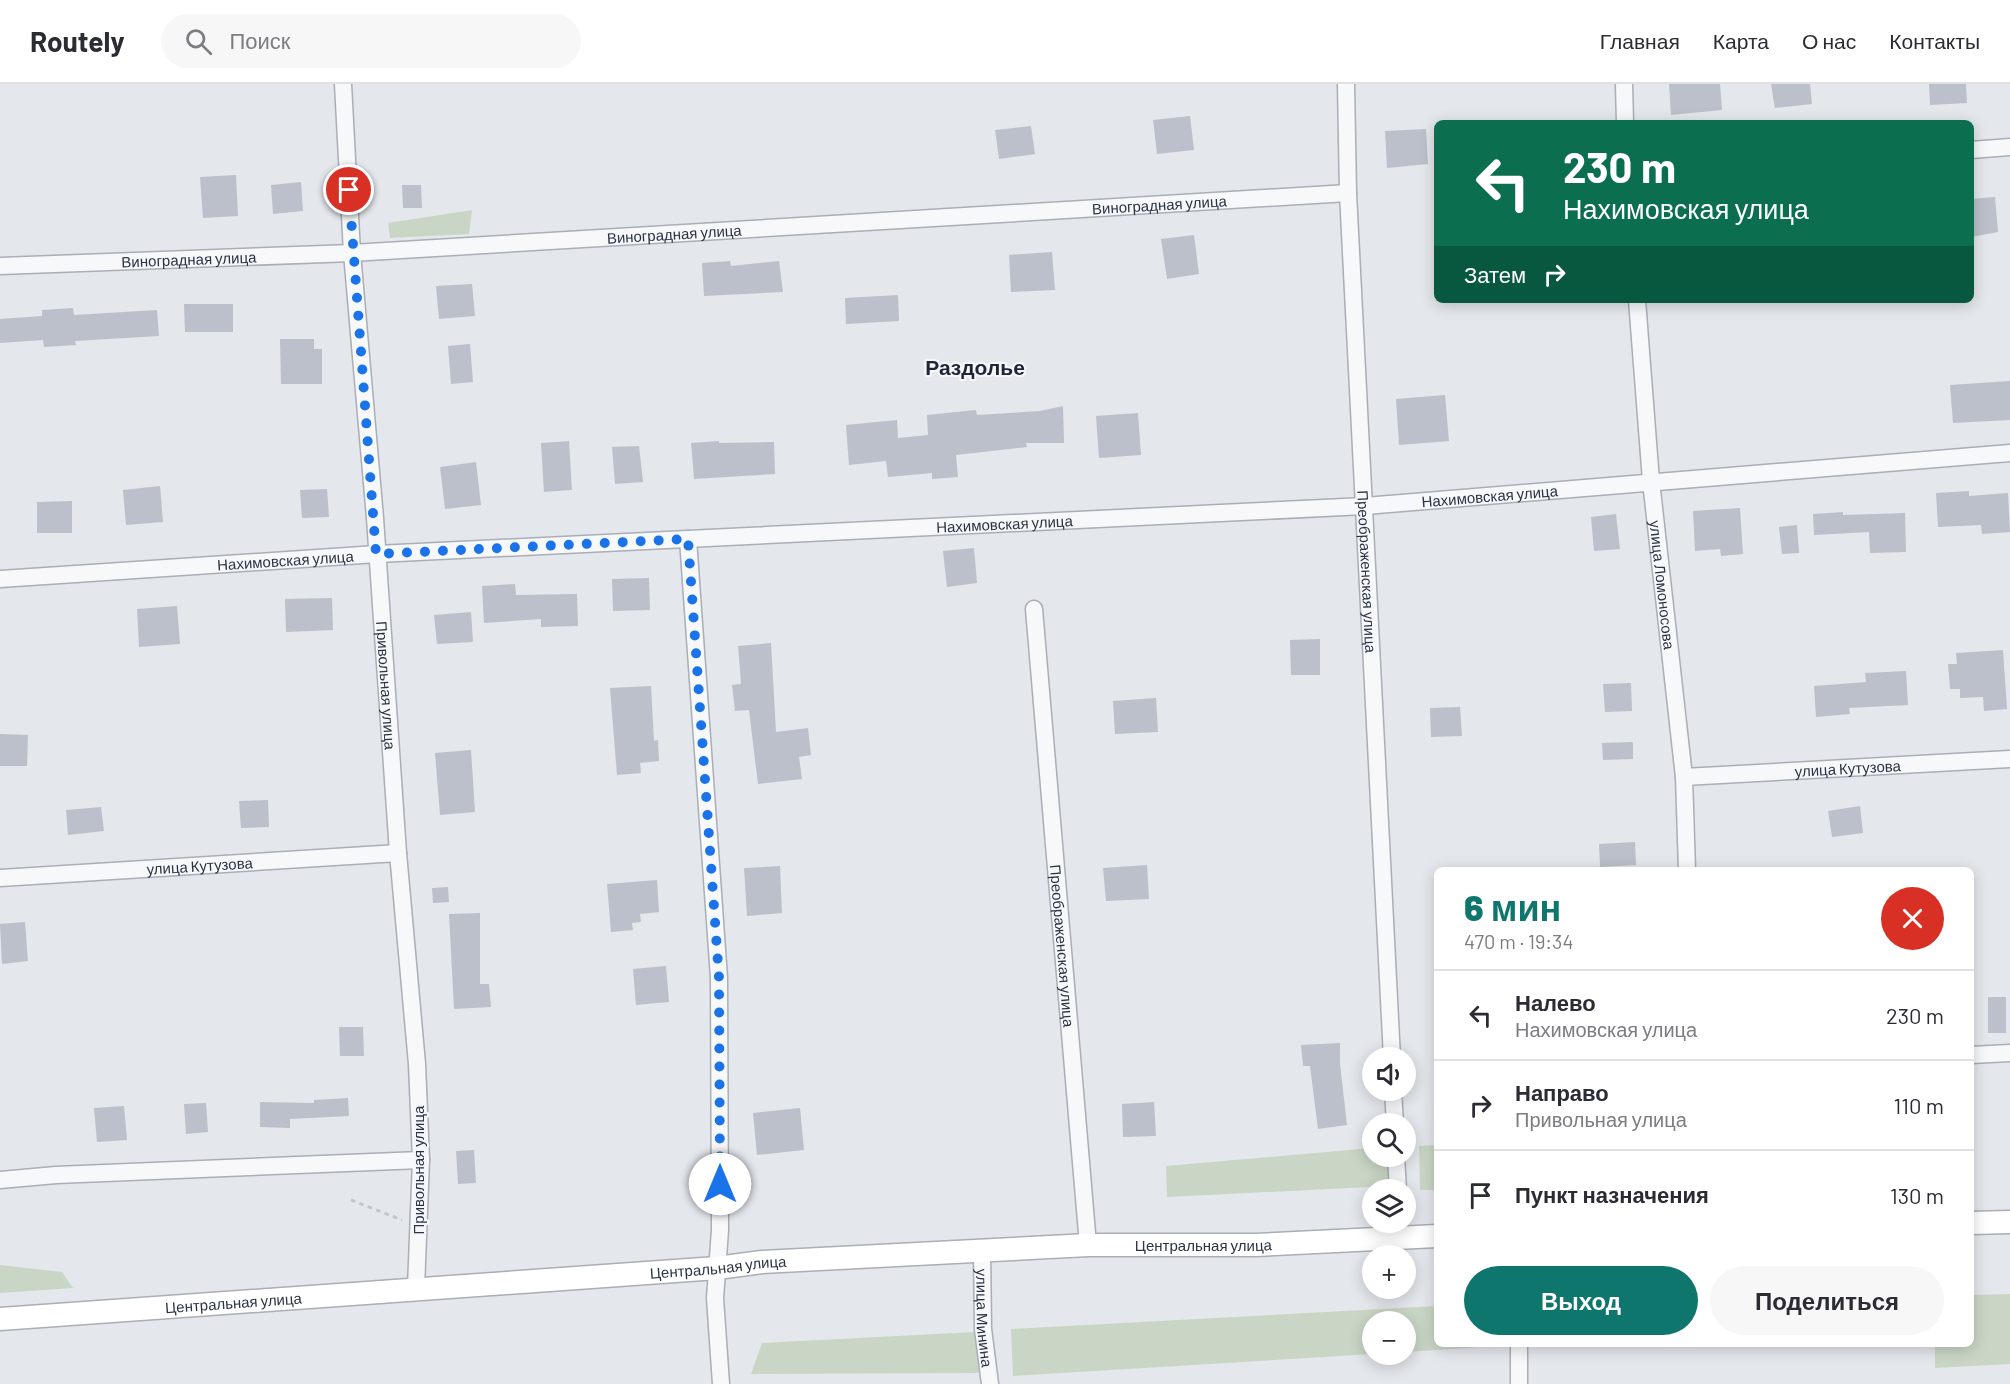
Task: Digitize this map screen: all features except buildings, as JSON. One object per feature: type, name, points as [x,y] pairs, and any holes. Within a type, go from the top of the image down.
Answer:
[{"type":"main road","points":[[1974,1223],[2010,1222]]},
{"type":"main road","name":"Центральная улица","points":[[1416,1232],[1434,1235]]},
{"type":"main road","name":"Центральная улица","points":[[0,1319],[717,1268],[762,1262],[1088,1245],[1332,1243],[1381,1233]]},
{"type":"street","name":"Привольная улица","points":[[343,84],[352,253],[398,854],[417,1064],[421,1160],[416,1288]]},
{"type":"street","name":"Преображенская улица","points":[[1346,84],[1348,193],[1391,1047]]},
{"type":"street","points":[[1624,84],[1625,120]]},
{"type":"street","points":[[1974,150],[2010,147]]},
{"type":"street","name":"Виноградная улица","points":[[0,267],[352,253],[1348,193]]},
{"type":"street","name":"улица Ломоносова","points":[[1637,303],[1651,481],[1684,777],[1687,867]]},
{"type":"street","name":"Нахимовская улица","points":[[0,579],[376,554],[1365,506],[2010,453]]},
{"type":"street","points":[[688,539],[719,978],[720,1230],[715,1298],[722,1384]]},
{"type":"street","name":"Преображенская улица","points":[[1034,609],[1088,1245]]},
{"type":"street","name":"улица Кутузова","points":[[1684,777],[2010,759]]},
{"type":"street","name":"улица Кутузова","points":[[0,878],[398,854]]},
{"type":"street","points":[[1974,1055],[2010,1053]]},
{"type":"street","points":[[0,1180],[183,1169],[421,1160]]},
{"type":"street","name":"улица Минина","points":[[982,1250],[983,1329],[990,1384]]},
{"type":"street","points":[[1519,1347],[1520,1384]]},
{"type":"path","points":[[351,1200],[418,1226]]},
{"type":"green space","points":[[472,210],[469,234],[390,238],[388,223]]},
{"type":"green space","points":[[1434,1145],[1434,1190],[1420,1190],[1419,1146]]},
{"type":"green space","points":[[1362,1149],[1362,1167],[1389,1167],[1390,1179],[1362,1179],[1362,1187],[1167,1197],[1166,1166]]},
{"type":"green space","points":[[0,1265],[62,1272],[73,1288],[0,1293]]},
{"type":"green space","points":[[2010,1294],[2010,1364],[1935,1368],[1935,1347],[1974,1347],[1974,1295]]},
{"type":"green space","points":[[1434,1306],[1434,1347],[1482,1347],[1416,1351],[1416,1311],[1362,1311],[1362,1355],[1013,1376],[1011,1329]]},
{"type":"green space","points":[[975,1332],[979,1373],[751,1374],[762,1343]]},
{"type":"district","name":"Раздолье","points":[[975,366]]},
{"type":"route","points":[[349,190],[376,554],[688,539],[719,978],[720,1184]]}]
